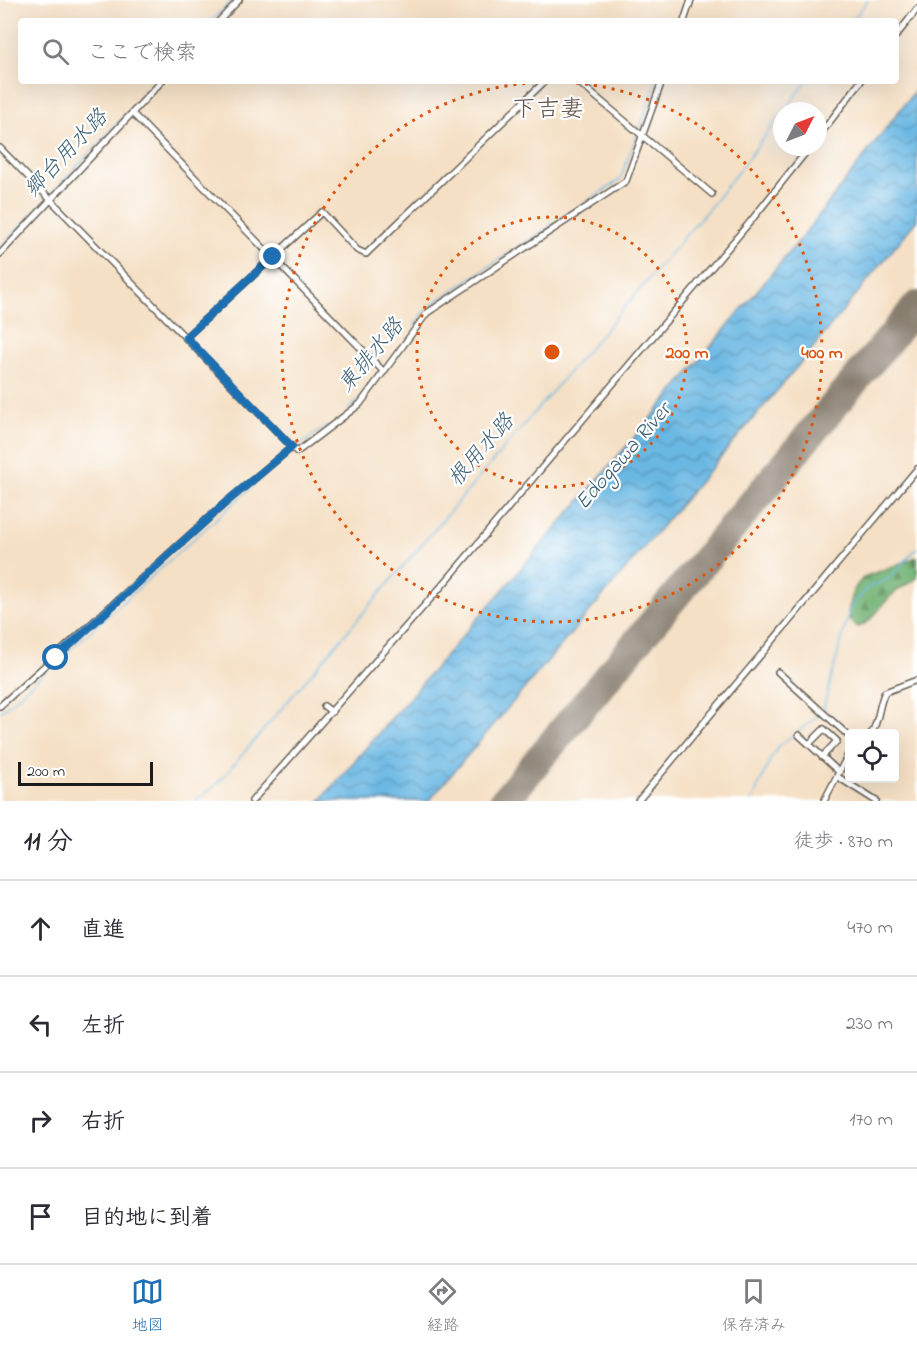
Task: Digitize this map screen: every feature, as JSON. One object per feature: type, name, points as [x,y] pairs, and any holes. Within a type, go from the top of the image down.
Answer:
[{"type":"street","points":[[222,18],[239,0]]},
{"type":"street","points":[[685,18],[691,0]]},
{"type":"street","points":[[899,32],[917,9]]},
{"type":"street","points":[[0,254],[159,84]]},
{"type":"street","points":[[186,337],[322,212],[357,250],[366,254],[542,84]]},
{"type":"street","points":[[581,84],[712,194]]},
{"type":"street","points":[[0,148],[297,452],[356,408],[427,313],[626,181],[661,84]]},
{"type":"street","points":[[827,125],[859,84]]},
{"type":"street","points":[[132,113],[384,372]]},
{"type":"street","points":[[252,801],[468,555],[750,222],[803,156]]},
{"type":"street","points":[[0,706],[224,504],[293,449]]},
{"type":"street","points":[[638,801],[917,469]]},
{"type":"street","points":[[778,672],[845,733]]},
{"type":"street","points":[[874,729],[878,723],[882,697],[885,692],[917,680]]},
{"type":"street","points":[[324,706],[332,712]]},
{"type":"street","points":[[808,744],[824,729],[837,741],[822,757]]},
{"type":"street","points":[[799,735],[839,775],[874,801]]},
{"type":"street","points":[[824,801],[845,761]]},
{"type":"green space","points":[[917,557],[917,578],[893,594],[863,625],[858,627],[850,621],[848,613],[853,590],[864,577]]},
{"type":"water","name":"Edogawa River","points":[[917,88],[917,220],[803,360],[429,801],[320,801],[646,424],[802,237]]},
{"type":"waterway","name":"郷台用水路","points":[[215,18],[232,0]]},
{"type":"waterway","name":"東排水路","points":[[680,18],[687,0]]},
{"type":"waterway","name":"根用水路","points":[[854,18],[868,0]]},
{"type":"waterway","name":"郷台用水路","points":[[0,248],[154,84]]},
{"type":"waterway","name":"東排水路","points":[[639,131],[656,84]]},
{"type":"waterway","name":"根用水路","points":[[791,102],[805,84]]},
{"type":"waterway","name":"根用水路","points":[[196,801],[218,783],[716,200],[773,126]]},
{"type":"waterway","name":"東排水路","points":[[414,326],[425,311],[437,301],[620,180],[637,135]]},
{"type":"waterway","name":"東排水路","points":[[348,410],[357,402],[381,370]]},
{"type":"waterway","name":"東排水路","points":[[297,447],[327,426]]},
{"type":"waterway","name":"東排水路","points":[[0,712],[293,450]]},
{"type":"waterway","points":[[823,710],[850,608],[868,587],[891,576],[917,548]]},
{"type":"waterway","points":[[752,801],[770,760],[780,745],[821,714]]},
{"type":"runway","points":[[504,801],[917,306]]},
{"type":"district","name":"下吉妻","points":[[548,110]]},
{"type":"route","points":[[56,658],[224,504],[292,447],[186,337],[273,257]]}]
